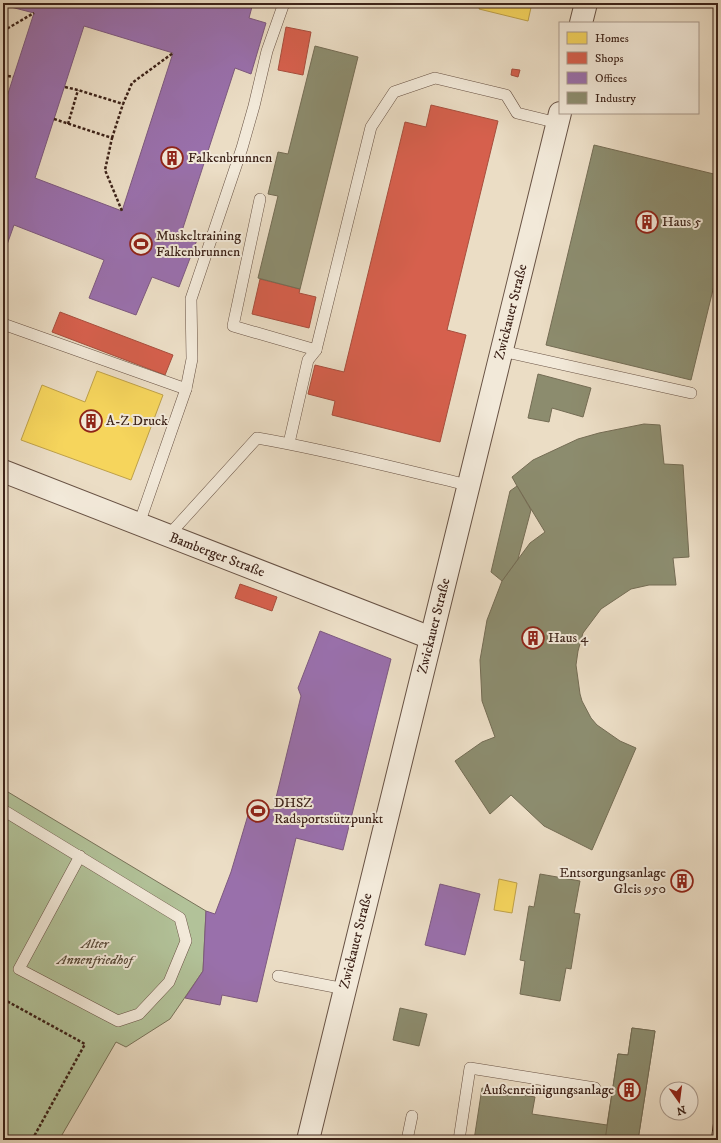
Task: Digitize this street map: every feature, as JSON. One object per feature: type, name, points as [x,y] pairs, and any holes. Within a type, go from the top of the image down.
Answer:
[{"type":"street","points":[[581,22],[586,3]]},
{"type":"street","name":"Zwickauer Straße","points":[[308,1140],[559,118]]},
{"type":"street","name":"Bamberger Straße","points":[[3,471],[431,638]]},
{"type":"lane","points":[[139,524],[186,389],[192,358],[192,299],[242,148],[267,51],[284,3]]},
{"type":"lane","points":[[289,443],[308,360],[316,350],[371,128],[394,92],[435,78],[506,95],[518,113],[559,118]]},
{"type":"lane","points":[[260,199],[233,326],[316,350]]},
{"type":"lane","points":[[3,324],[186,389]]},
{"type":"lane","points":[[502,351],[690,393]]},
{"type":"lane","points":[[168,536],[256,438],[289,443],[468,485]]},
{"type":"lane","points":[[3,810],[80,856],[180,918],[186,941],[169,982],[139,1014],[118,1021],[19,969],[80,856]]},
{"type":"lane","points":[[278,976],[345,989]]},
{"type":"lane","points":[[459,1140],[470,1068],[595,1088]]},
{"type":"lane","points":[[407,1140],[412,1116]]},
{"type":"path","points":[[3,31],[34,13]]},
{"type":"path","points":[[122,211],[105,170],[112,138],[123,104],[132,83],[173,53]]},
{"type":"path","points":[[3,75],[13,76]]},
{"type":"path","points":[[65,88],[78,90],[123,104]]},
{"type":"path","points":[[68,124],[78,90]]},
{"type":"path","points":[[54,119],[112,138]]},
{"type":"path","points":[[3,999],[85,1044],[32,1140]]},
{"type":"green space","name":"Alter Annenfriedhof","points":[[3,789],[206,911],[203,971],[170,1019],[126,1047],[116,1042],[59,1140],[3,1140]]},
{"type":"building: Homes","points":[[481,3],[532,3],[528,21],[479,9]]},
{"type":"building: Homes","name":"A-Z Druck","points":[[97,371],[163,395],[131,480],[21,440],[42,385],[85,402]]},
{"type":"building: Homes","points":[[499,879],[517,883],[512,913],[494,910]]},
{"type":"building: Shops","points":[[286,27],[311,32],[303,75],[278,70]]},
{"type":"building: Shops","points":[[512,69],[520,70],[518,77],[511,75]]},
{"type":"building: Shops","points":[[431,105],[498,121],[447,330],[466,335],[440,442],[332,415],[335,401],[308,394],[315,365],[344,372],[405,122],[426,127]]},
{"type":"building: Shops","points":[[260,279],[300,289],[299,293],[316,297],[309,328],[252,314]]},
{"type":"building: Shops","points":[[60,312],[173,355],[165,375],[52,332]]},
{"type":"building: Shops","points":[[240,584],[277,597],[272,611],[235,598]]},
{"type":"building: Offices","name":"Falkenbrunnen","points":[[3,3],[253,3],[249,18],[266,23],[251,74],[235,68],[181,234],[197,240],[179,287],[152,277],[136,315],[89,298],[104,260],[14,225],[3,256],[3,109],[34,13],[3,5]],"holes":[[[84,26],[173,53],[122,211],[35,178]]]},
{"type":"building: Offices","points":[[320,631],[391,659],[343,850],[296,838],[257,1002],[222,995],[220,1005],[185,998],[203,971],[206,911],[215,914],[231,872],[251,805],[273,810],[301,696],[298,688]]},
{"type":"building: Offices","points":[[440,884],[480,894],[465,955],[425,945]]},
{"type":"building: Industry","points":[[315,46],[358,57],[300,289],[258,278],[278,196],[268,194],[278,152],[288,154]]},
{"type":"building: Industry","name":"Haus 5","points":[[594,145],[718,175],[718,269],[691,380],[546,345]]},
{"type":"building: Industry","points":[[538,374],[591,388],[583,417],[552,408],[549,422],[528,418]]},
{"type":"building: Industry","name":"Haus 4","points":[[644,424],[660,425],[664,464],[683,465],[689,557],[673,558],[676,585],[649,585],[631,589],[601,609],[583,633],[576,665],[582,701],[591,718],[597,725],[620,741],[636,748],[592,850],[544,826],[511,795],[490,814],[455,761],[482,742],[495,737],[482,701],[480,660],[487,620],[502,581],[530,543],[545,532],[512,477],[533,460],[578,439]]},
{"type":"building: Industry","points":[[517,486],[531,510],[518,559],[502,581],[491,572],[510,491]]},
{"type":"building: Industry","points":[[540,874],[580,881],[574,913],[580,914],[571,969],[566,968],[560,1001],[520,994],[525,961],[520,960],[529,906],[534,907]]},
{"type":"building: Industry","name":"Entsorgungsanlage Gleis 950","points":[[680,875],[685,875],[684,887],[678,886]]},
{"type":"building: Industry","points":[[400,1008],[427,1014],[419,1046],[393,1040]]},
{"type":"building: Industry","points":[[632,1028],[655,1031],[638,1140],[474,1140],[482,1088],[535,1097],[532,1114],[607,1125],[618,1054],[628,1055]]},
{"type":"building: Industry","name":"Außenreinigungsanlage","points":[[632,1028],[655,1031],[638,1140],[605,1140],[618,1054],[628,1055]]},
{"type":"railway","points":[[713,1140],[718,1104]]},
{"type":"place","name":"Falkenbrunnen","points":[[172,158]]},
{"type":"place","name":"Haus 5","points":[[647,222]]},
{"type":"place","name":"Muskeltraining Falkenbrunnen","points":[[141,244]]},
{"type":"place","name":"A-Z Druck","points":[[91,421]]},
{"type":"place","name":"Haus 4","points":[[533,638]]},
{"type":"place","name":"DHSZ Radsportstützpunkt","points":[[258,811]]},
{"type":"place","name":"Entsorgungsanlage Gleis 950","points":[[682,881]]},
{"type":"place","name":"Außenreinigungsanlage","points":[[629,1090]]}]
